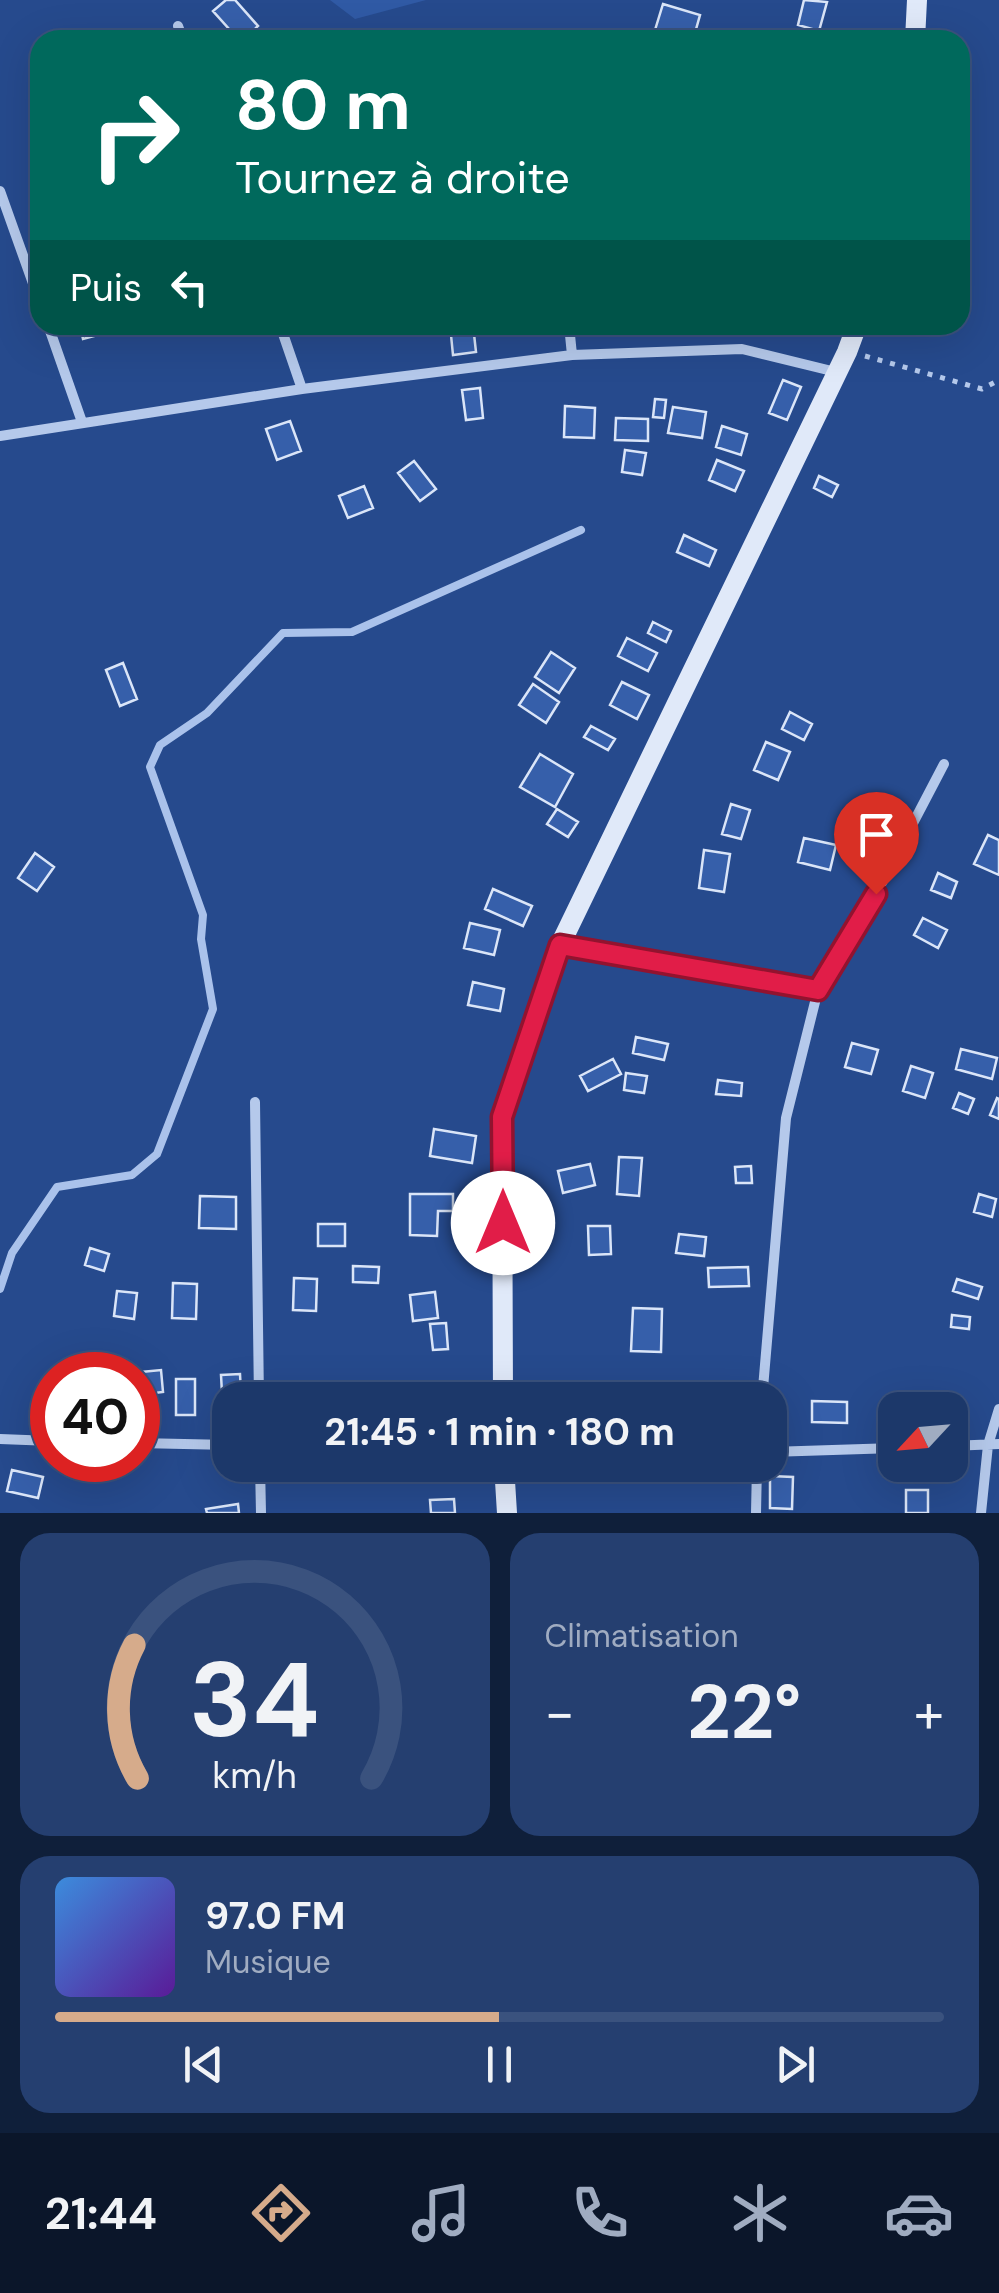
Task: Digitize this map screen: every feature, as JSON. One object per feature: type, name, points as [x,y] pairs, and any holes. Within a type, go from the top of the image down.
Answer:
[{"type":"street","points":[[916,30],[918,0]]},
{"type":"street","points":[[178,26],[179,30]]},
{"type":"street","points":[[0,192],[30,275]]},
{"type":"street","points":[[52,335],[82,422]]},
{"type":"street","points":[[283,335],[302,389]]},
{"type":"street","points":[[570,335],[572,355]]},
{"type":"street","points":[[503,1382],[502,1117],[560,945],[854,335]]},
{"type":"street","points":[[0,436],[302,389],[572,355],[742,349],[836,372]]},
{"type":"street","points":[[764,1382],[786,1118],[818,990],[876,894],[944,764]]},
{"type":"street","points":[[560,945],[818,990]]},
{"type":"street","points":[[255,1102],[259,1382]]},
{"type":"street","points":[[981,1513],[999,1410]]},
{"type":"street","points":[[0,1440],[30,1441]]},
{"type":"street","points":[[160,1443],[212,1445]]},
{"type":"street","points":[[968,1445],[994,1444]]},
{"type":"street","points":[[787,1451],[878,1449]]},
{"type":"street","points":[[260,1482],[261,1513]]},
{"type":"street","points":[[505,1482],[506,1513]]},
{"type":"street","points":[[756,1513],[757,1482]]},
{"type":"path","points":[[848,352],[982,389],[999,380]]},
{"type":"shaded area","points":[[330,0],[426,0],[355,19]]},
{"type":"building","points":[[226,0],[235,0],[258,26],[254,30],[230,30],[213,11]]},
{"type":"building","points":[[804,0],[827,2],[819,30],[798,25]]},
{"type":"building","points":[[663,4],[700,15],[696,30],[655,30]]},
{"type":"building","points":[[451,335],[474,335],[476,352],[453,355]]},
{"type":"building","points":[[783,380],[801,387],[787,420],[769,413]]},
{"type":"building","points":[[480,388],[483,418],[466,420],[462,390]]},
{"type":"building","points":[[655,399],[666,400],[664,418],[653,417]]},
{"type":"building","points":[[565,406],[595,408],[594,438],[564,437]]},
{"type":"building","points":[[673,407],[706,412],[702,438],[668,433]]},
{"type":"building","points":[[616,418],[648,419],[648,441],[615,440]]},
{"type":"building","points":[[290,421],[301,451],[277,460],[266,429]]},
{"type":"building","points":[[722,426],[747,434],[741,455],[716,447]]},
{"type":"building","points":[[625,450],[646,453],[642,475],[622,472]]},
{"type":"building","points":[[717,460],[744,471],[735,491],[709,480]]},
{"type":"building","points":[[414,461],[436,489],[420,501],[398,473]]},
{"type":"building","points":[[819,476],[838,485],[832,497],[814,488]]},
{"type":"building","points":[[364,486],[373,508],[348,518],[339,496]]},
{"type":"building","points":[[684,535],[716,550],[709,566],[677,552]]},
{"type":"building","points":[[653,622],[671,631],[666,642],[648,633]]},
{"type":"building","points":[[627,638],[657,653],[648,671],[618,656]]},
{"type":"building","points":[[551,652],[575,668],[559,693],[535,677]]},
{"type":"building","points":[[123,663],[137,699],[120,706],[106,670]]},
{"type":"building","points":[[622,682],[649,695],[637,719],[610,705]]},
{"type":"building","points":[[533,684],[559,702],[546,723],[519,705]]},
{"type":"building","points":[[790,712],[812,724],[804,740],[782,729]]},
{"type":"building","points":[[591,726],[615,739],[608,750],[584,737]]},
{"type":"building","points":[[766,742],[790,752],[778,780],[754,770]]},
{"type":"building","points":[[540,754],[573,774],[555,807],[520,787]]},
{"type":"building","points":[[731,804],[750,810],[741,839],[722,834]]},
{"type":"building","points":[[557,809],[578,822],[568,837],[547,824]]},
{"type":"building","points":[[988,835],[999,840],[999,875],[974,864]]},
{"type":"building","points":[[804,838],[836,845],[830,870],[798,862]]},
{"type":"building","points":[[704,850],[730,854],[724,892],[699,888]]},
{"type":"building","points":[[35,853],[54,867],[37,891],[18,878]]},
{"type":"building","points":[[938,873],[957,882],[951,898],[931,890]]},
{"type":"building","points":[[493,889],[532,906],[523,926],[485,909]]},
{"type":"building","points":[[923,918],[947,930],[938,948],[914,935]]},
{"type":"building","points":[[470,923],[500,930],[494,955],[464,948]]},
{"type":"building","points":[[473,982],[504,989],[500,1011],[468,1005]]},
{"type":"building","points":[[636,1037],[668,1044],[664,1060],[633,1053]]},
{"type":"building","points":[[852,1043],[878,1050],[871,1074],[845,1067]]},
{"type":"building","points":[[961,1049],[997,1058],[992,1079],[956,1069]]},
{"type":"building","points":[[613,1059],[621,1074],[588,1091],[580,1076]]},
{"type":"building","points":[[911,1066],[933,1073],[925,1098],[903,1091]]},
{"type":"building","points":[[626,1073],[647,1076],[644,1093],[624,1090]]},
{"type":"building","points":[[718,1080],[742,1083],[741,1096],[716,1094]]},
{"type":"building","points":[[959,1093],[974,1099],[968,1114],[953,1108]]},
{"type":"building","points":[[999,1099],[999,1119],[990,1115]]},
{"type":"building","points":[[434,1129],[476,1136],[472,1163],[430,1156]]},
{"type":"building","points":[[619,1157],[642,1158],[639,1196],[617,1194]]},
{"type":"building","points":[[590,1164],[595,1185],[563,1193],[558,1171]]},
{"type":"building","points":[[751,1166],[752,1183],[736,1183],[735,1167]]},
{"type":"building","points":[[410,1194],[453,1194],[453,1211],[438,1211],[437,1236],[410,1235]]},
{"type":"building","points":[[979,1194],[996,1199],[992,1217],[974,1212]]},
{"type":"building","points":[[200,1196],[236,1197],[236,1229],[199,1228]]},
{"type":"building","points":[[318,1224],[345,1224],[345,1246],[318,1246]]},
{"type":"building","points":[[588,1226],[610,1226],[611,1254],[589,1255]]},
{"type":"building","points":[[679,1234],[706,1237],[704,1256],[676,1253]]},
{"type":"building","points":[[90,1248],[109,1254],[104,1271],[85,1265]]},
{"type":"building","points":[[353,1266],[379,1267],[378,1283],[353,1282]]},
{"type":"building","points":[[748,1267],[749,1286],[709,1287],[708,1268]]},
{"type":"building","points":[[294,1278],[317,1279],[316,1311],[293,1310]]},
{"type":"building","points":[[957,1279],[982,1287],[978,1299],[953,1291]]},
{"type":"building","points":[[173,1283],[197,1284],[196,1319],[172,1318]]},
{"type":"building","points":[[117,1291],[137,1293],[134,1319],[114,1316]]},
{"type":"building","points":[[435,1292],[438,1318],[413,1321],[410,1295]]},
{"type":"building","points":[[633,1308],[662,1309],[661,1352],[631,1351]]},
{"type":"building","points":[[952,1315],[970,1317],[969,1329],[951,1327]]},
{"type":"building","points":[[446,1323],[448,1349],[433,1350],[430,1324]]},
{"type":"building","points":[[240,1374],[240,1382],[221,1382],[221,1375]]},
{"type":"building","points":[[176,1379],[195,1379],[195,1415],[176,1415]]},
{"type":"building","points":[[812,1401],[847,1402],[847,1423],[812,1422]]},
{"type":"building","points":[[12,1470],[30,1474],[30,1482],[42,1482],[38,1498],[7,1491]]},
{"type":"building","points":[[787,1477],[793,1477],[792,1509],[770,1508],[770,1482],[787,1482]]},
{"type":"building","points":[[906,1490],[928,1490],[928,1513],[906,1513]]},
{"type":"building","points":[[454,1499],[455,1513],[431,1513],[430,1500]]},
{"type":"building","points":[[238,1504],[239,1513],[207,1513],[206,1509]]},
{"type":"waterway","points":[[0,1289],[12,1253],[57,1187],[132,1175],[157,1154],[213,1009],[201,939],[203,915],[150,767],[160,745],[207,713],[283,633],[352,632],[581,530]]},
{"type":"route","points":[[503,1223],[502,1117],[560,945],[818,990],[876,894]]}]
